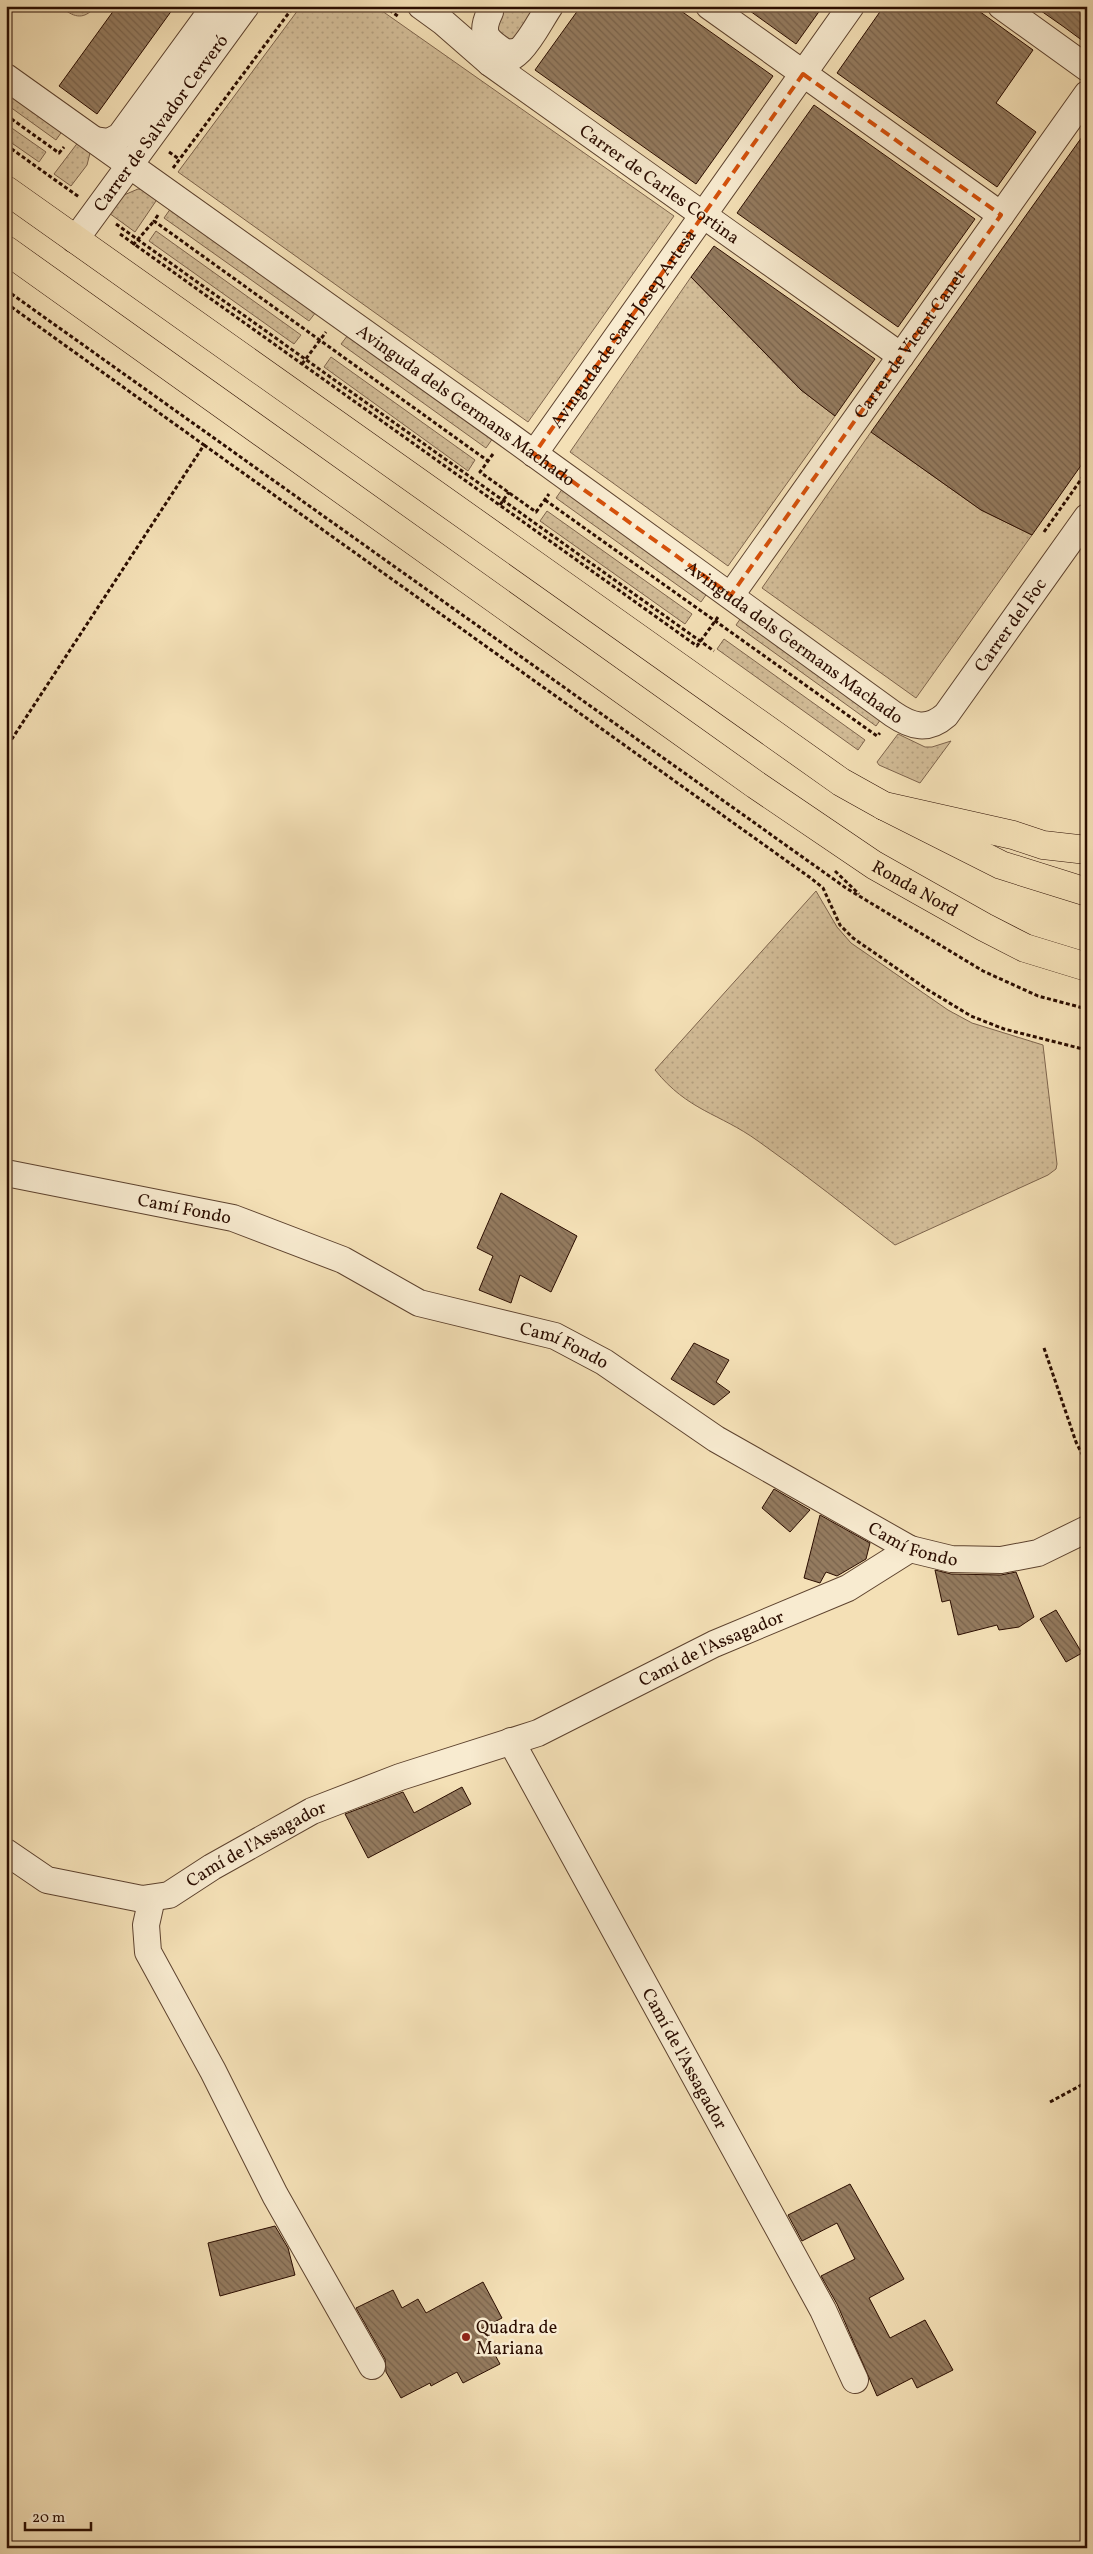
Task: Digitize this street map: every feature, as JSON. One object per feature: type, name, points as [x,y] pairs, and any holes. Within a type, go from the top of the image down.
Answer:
[{"type":"main road","points":[[6,190],[841,782],[884,806],[1001,865],[1087,892]]},
{"type":"main road","name":"Ronda Nord","points":[[6,250],[756,785],[874,865],[1025,948],[1087,967]]},
{"type":"main road","points":[[884,806],[1013,835],[1043,845],[1087,850]]},
{"type":"street","name":"Carrer de Salvador Cerveró","points":[[96,140],[108,142],[120,136],[215,6]]},
{"type":"street","name":"Carrer de Salvador Cerveró","points":[[75,240],[246,6]]},
{"type":"street","points":[[490,63],[501,64],[510,60],[522,47],[550,6]]},
{"type":"street","points":[[709,6],[1001,216]]},
{"type":"street","name":"Avinguda de Sant Josep Artesà","points":[[534,454],[851,6]]},
{"type":"street","points":[[1001,6],[1087,68]]},
{"type":"street","points":[[492,9],[484,24],[484,31],[488,40],[506,53],[522,47]]},
{"type":"street","points":[[443,22],[456,28],[470,28],[481,22],[492,9]]},
{"type":"street","name":"Carrer de Carles Cortina","points":[[411,12],[443,22],[490,63],[901,356]]},
{"type":"street","name":"Avinguda dels Germans Machado","points":[[6,77],[534,454],[726,604],[893,714],[913,726],[927,726]]},
{"type":"street","name":"Carrer de Vicent Canet","points":[[726,604],[1087,94]]},
{"type":"street","name":"Carrer del Foc","points":[[927,726],[938,722],[946,715],[1087,516]]},
{"type":"street","name":"Camí Fondo","points":[[6,1173],[233,1218],[343,1260],[419,1304],[555,1336],[604,1362],[716,1439],[910,1549],[951,1559],[1001,1560],[1038,1553],[1087,1529]]},
{"type":"street","name":"Camí de l'Assagador","points":[[6,1852],[48,1880],[142,1899],[169,1895],[212,1867],[312,1812],[400,1777],[538,1733],[714,1644],[848,1588],[910,1549]]},
{"type":"street","name":"Camí de l'Assagador","points":[[511,1741],[823,2310],[855,2380]]},
{"type":"street","points":[[152,1898],[146,1925],[148,1952],[217,2079],[275,2195],[372,2366]]},
{"type":"path","points":[[131,249],[183,181],[170,172],[294,6]]},
{"type":"path","points":[[384,6],[411,12]]},
{"type":"path","points":[[6,115],[59,153],[68,140]]},
{"type":"path","points":[[6,145],[76,195]]},
{"type":"path","points":[[154,221],[488,461]]},
{"type":"path","points":[[114,222],[714,651]]},
{"type":"path","points":[[117,238],[124,229]]},
{"type":"path","points":[[120,234],[697,646],[726,604]]},
{"type":"path","points":[[6,290],[846,888],[983,971],[1038,996],[1087,1010]]},
{"type":"path","points":[[6,303],[812,879],[824,888],[840,925],[853,938],[928,990],[971,1016],[1004,1028],[1087,1050]]},
{"type":"path","points":[[302,364],[326,331]]},
{"type":"path","points":[[6,748],[204,445]]},
{"type":"path","points":[[497,449],[480,472],[536,512],[553,488]]},
{"type":"path","points":[[1041,536],[1087,471]]},
{"type":"path","points":[[500,505],[509,492]]},
{"type":"path","points":[[545,500],[877,736],[893,714]]},
{"type":"path","points":[[1044,1348],[1076,1442],[1087,1464]]},
{"type":"path","points":[[1050,2102],[1087,2082]]},
{"type":"highlighted area","points":[[803,74],[1001,215],[731,595],[534,454]]},
{"type":"shaded area","points":[[67,6],[96,6],[89,13],[77,16],[65,10]]},
{"type":"shaded area","points":[[301,6],[375,6],[674,216],[528,422],[178,172]]},
{"type":"shaded area","points":[[508,6],[536,6],[512,41],[493,27]]},
{"type":"shaded area","points":[[6,89],[63,130],[56,140],[6,104]]},
{"type":"shaded area","points":[[6,124],[46,152],[39,162],[6,139]]},
{"type":"shaded area","points":[[79,141],[90,153],[87,165],[71,186],[54,174]]},
{"type":"shaded area","points":[[138,189],[146,190],[158,198],[135,232],[109,213],[124,195]]},
{"type":"shaded area","points":[[171,208],[316,312],[309,321],[164,218]]},
{"type":"shaded area","points":[[156,231],[301,335],[294,344],[149,241]]},
{"type":"shaded area","points":[[691,277],[801,390],[835,416],[728,566],[570,452]]},
{"type":"shaded area","points":[[348,335],[493,438],[486,448],[341,344]]},
{"type":"shaded area","points":[[331,357],[475,460],[468,471],[324,367]]},
{"type":"shaded area","points":[[871,432],[981,510],[1032,535],[916,698],[762,588]]},
{"type":"shaded area","points":[[563,488],[708,592],[701,602],[556,498]]},
{"type":"shaded area","points":[[547,511],[692,614],[685,624],[540,521]]},
{"type":"shaded area","points":[[743,615],[883,716],[876,726],[736,625]]},
{"type":"shaded area","points":[[724,639],[865,740],[858,750],[717,649]]},
{"type":"shaded area","points":[[898,734],[925,747],[932,747],[951,741],[920,783],[879,765],[877,762]]},
{"type":"shaded area","points":[[816,891],[837,927],[851,943],[948,1010],[972,1023],[1043,1045],[1057,1164],[1056,1169],[1048,1175],[895,1245],[758,1141],[692,1103],[667,1084],[655,1070]]},
{"type":"building","points":[[117,6],[175,6],[97,114],[59,86]]},
{"type":"building","points":[[581,6],[674,6],[773,76],[696,184],[535,70]]},
{"type":"building","points":[[743,6],[823,6],[796,44]]},
{"type":"building","points":[[884,6],[972,6],[1033,50],[996,103],[1036,132],[997,187],[837,73]]},
{"type":"building","points":[[1034,6],[1087,6],[1087,44],[1064,27]]},
{"type":"building","points":[[814,105],[975,219],[898,327],[737,213]]},
{"type":"building","points":[[1087,130],[1087,457],[1032,535],[981,510],[871,432]]},
{"type":"building","points":[[714,246],[875,359],[835,416],[801,390],[691,277]]},
{"type":"building","points":[[501,1193],[577,1236],[551,1292],[520,1275],[511,1303],[479,1290],[493,1256],[477,1248]]},
{"type":"building","points":[[694,1343],[729,1360],[716,1382],[730,1392],[714,1405],[671,1379]]},
{"type":"building","points":[[774,1489],[810,1510],[790,1532],[762,1508]]},
{"type":"building","points":[[820,1515],[870,1543],[866,1559],[837,1576],[826,1572],[820,1583],[804,1578]]},
{"type":"building","points":[[935,1570],[951,1574],[1001,1575],[1016,1572],[1034,1617],[1019,1627],[999,1630],[997,1625],[958,1635],[950,1600],[942,1602]]},
{"type":"building","points":[[1056,1610],[1082,1653],[1066,1662],[1040,1619]]},
{"type":"building","points":[[462,1787],[471,1804],[368,1858],[345,1814],[403,1792],[414,1813]]},
{"type":"building","points":[[850,2184],[904,2279],[869,2298],[890,2338],[925,2320],[953,2370],[917,2388],[912,2378],[877,2396],[837,2304],[821,2276],[855,2259],[837,2223],[802,2241],[788,2215]]},
{"type":"building","points":[[275,2226],[288,2248],[295,2275],[220,2296],[208,2243]]},
{"type":"building","points":[[483,2282],[502,2318],[481,2329],[500,2364],[463,2383],[457,2372],[431,2386],[430,2383],[401,2398],[386,2372],[385,2359],[356,2308],[393,2290],[402,2308],[418,2299],[426,2313]]},
{"type":"place","name":"Quadra de Mariana","points":[[466,2337]]}]
